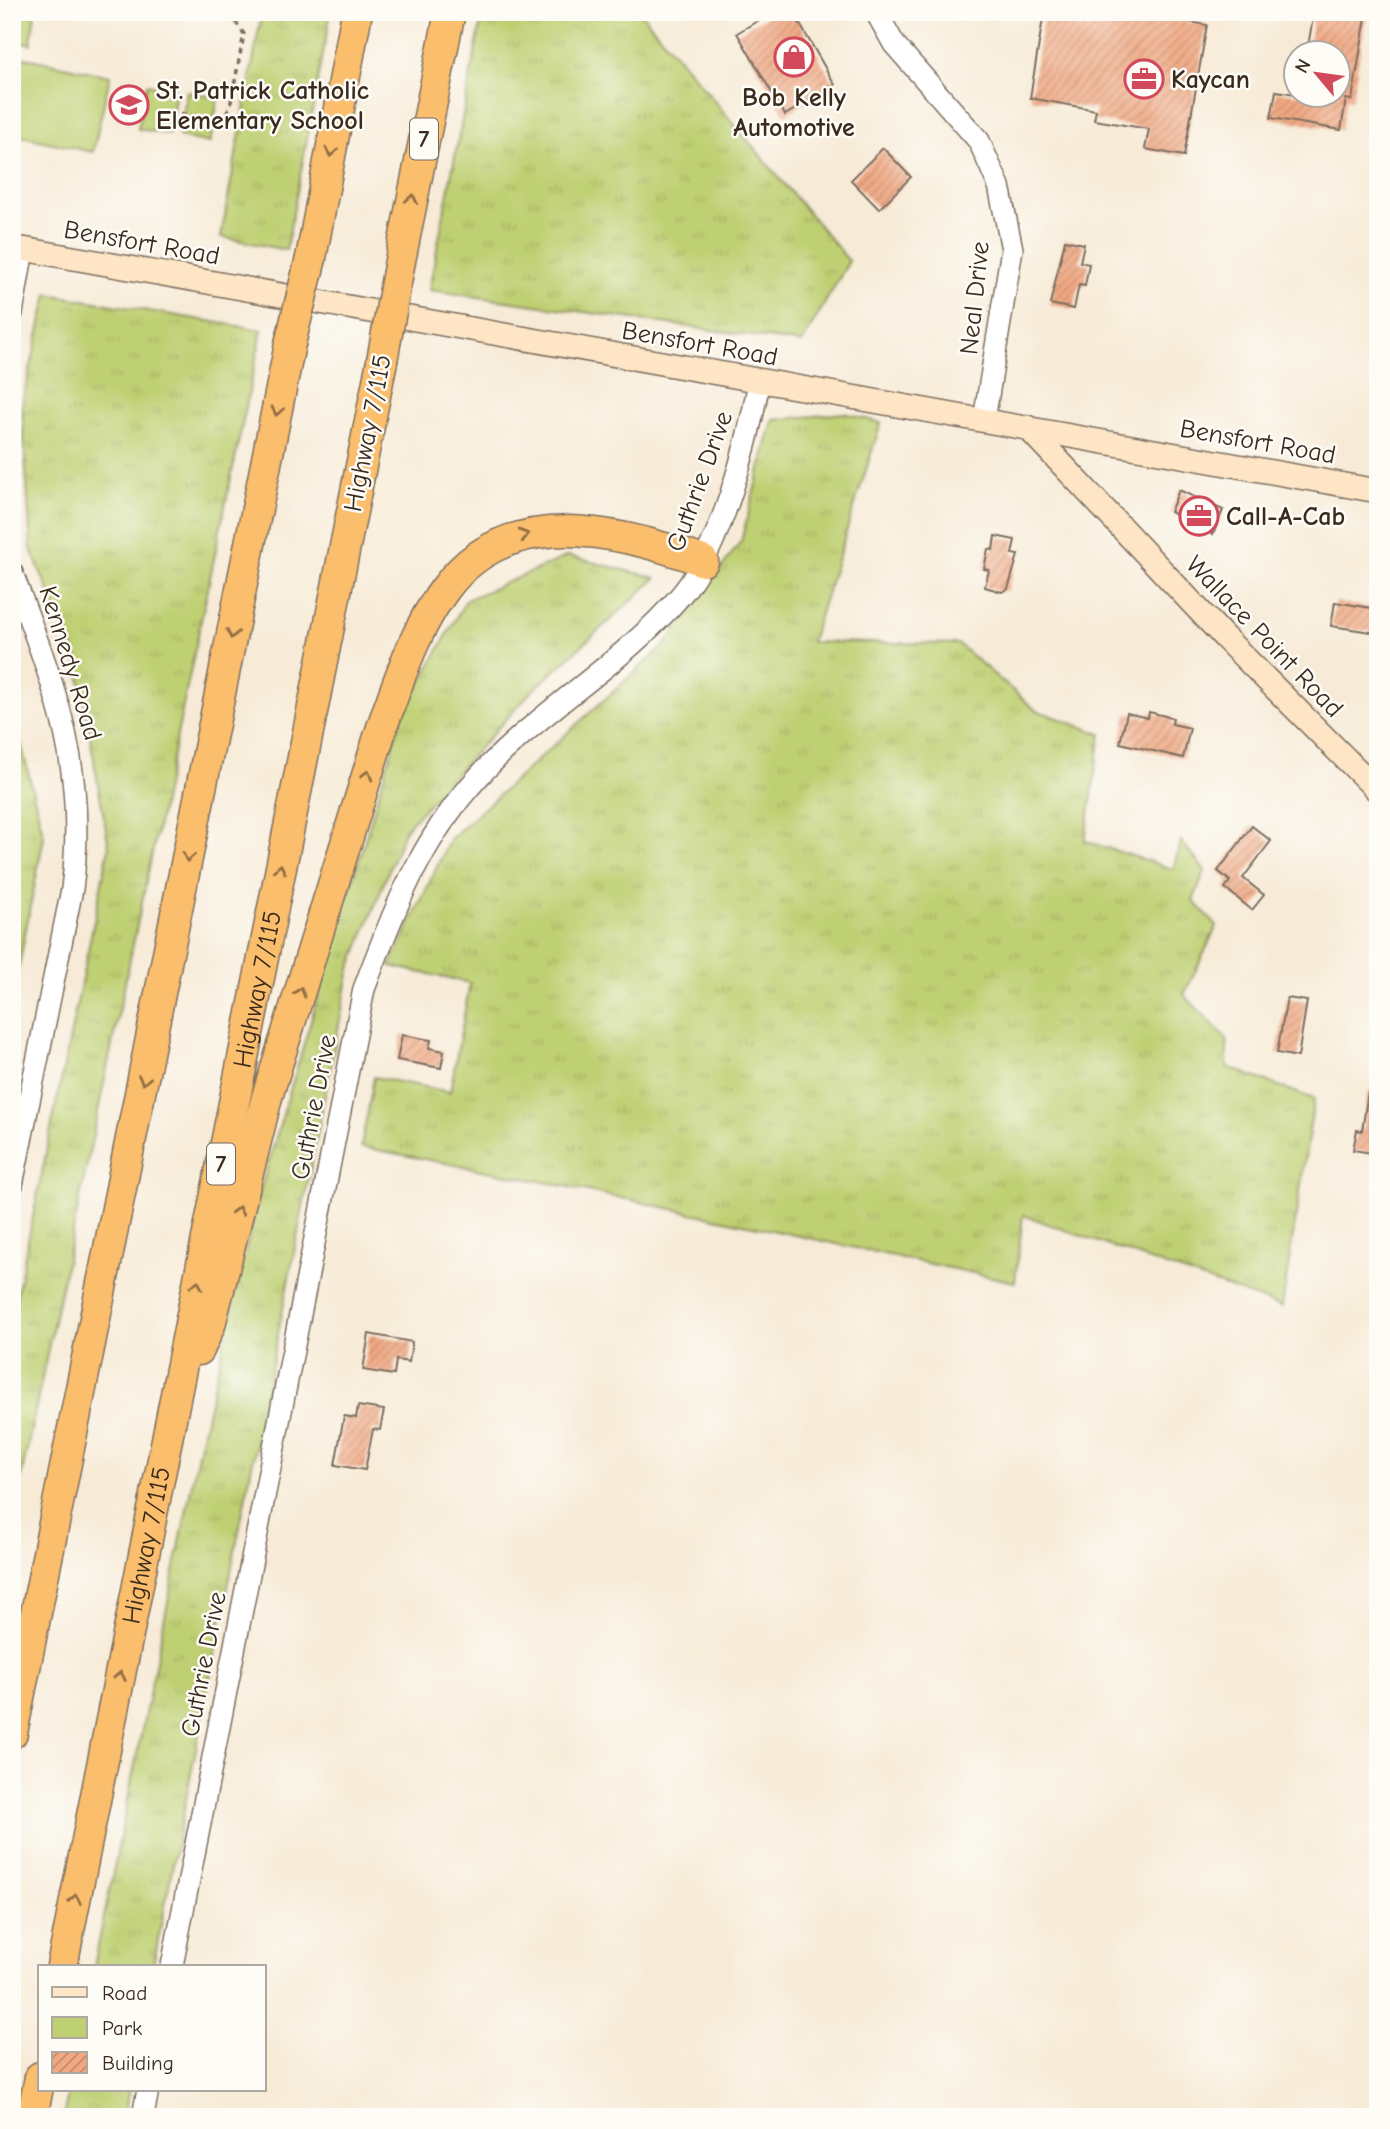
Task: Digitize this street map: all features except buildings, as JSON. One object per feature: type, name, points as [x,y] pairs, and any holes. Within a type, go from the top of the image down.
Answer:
[{"type":"highway","points":[[12,1733],[290,344],[311,258],[357,12]]},
{"type":"highway","name":"Highway 7/115","points":[[62,1965],[450,12]]},
{"type":"highway","points":[[171,1415],[210,1325],[271,1084],[383,724],[404,664],[428,615],[446,587],[466,568],[497,544],[524,533],[556,529],[612,537],[704,561]]},
{"type":"highway","points":[[12,1679],[64,1474]]},
{"type":"highway","points":[[32,2117],[38,2087]]},
{"type":"main road","name":"Bensfort Road","points":[[18,248],[1378,491]]},
{"type":"main road","name":"Wallace Point Road","points":[[1027,427],[1225,638],[1378,791]]},
{"type":"street","name":"Neal Drive","points":[[876,12],[894,44],[979,141],[999,186],[1012,249],[984,419]]},
{"type":"street","points":[[12,313],[18,248]]},
{"type":"street","name":"Guthrie Drive","points":[[172,1965],[364,989],[392,916],[420,856],[464,794],[504,752],[652,625],[682,594],[704,561],[727,502],[754,412],[759,382]]},
{"type":"street","name":"Kennedy Road","points":[[12,573],[63,717],[75,774],[78,847],[72,889],[12,1185]]},
{"type":"street","points":[[142,2117],[148,2090]]},
{"type":"path","points":[[171,112],[221,120],[230,107],[244,34],[229,12]]},
{"type":"green space","points":[[12,12],[35,12],[31,44],[12,40]]},
{"type":"green space","points":[[262,12],[331,12],[286,250],[221,237]]},
{"type":"green space","points":[[483,12],[640,12],[849,261],[802,343],[429,290]]},
{"type":"green space","points":[[12,55],[110,76],[93,152],[12,134]]},
{"type":"green space","points":[[147,84],[176,90],[169,134],[138,129]]},
{"type":"green space","points":[[187,91],[218,98],[210,143],[179,137]]},
{"type":"green space","points":[[48,294],[262,330],[12,1521],[12,1318],[109,848],[76,654],[31,550],[22,404]]},
{"type":"green space","points":[[844,413],[881,423],[811,642],[958,644],[1036,710],[1101,734],[1085,841],[1173,869],[1181,841],[1205,871],[1193,901],[1217,926],[1184,995],[1227,1039],[1227,1067],[1314,1099],[1282,1307],[1023,1215],[1015,1282],[555,1184],[361,1147],[374,1077],[450,1092],[470,983],[390,966],[450,839],[665,645],[741,541],[773,420]]},
{"type":"green space","points":[[568,556],[656,578],[531,692],[405,829],[350,969],[153,1965],[94,1965],[200,1444],[258,1198],[401,719],[466,600]]},
{"type":"green space","points":[[12,707],[44,837],[12,1001]]},
{"type":"green space","points":[[69,2090],[129,2090],[124,2117],[63,2117]]},
{"type":"place","name":"Bob Kelly Automotive","points":[[794,57]]},
{"type":"place","name":"Kaycan","points":[[1144,79]]},
{"type":"place","name":"St. Patrick Catholic Elementary School","points":[[129,105]]},
{"type":"place","name":"Call-A-Cab","points":[[1199,516]]}]
